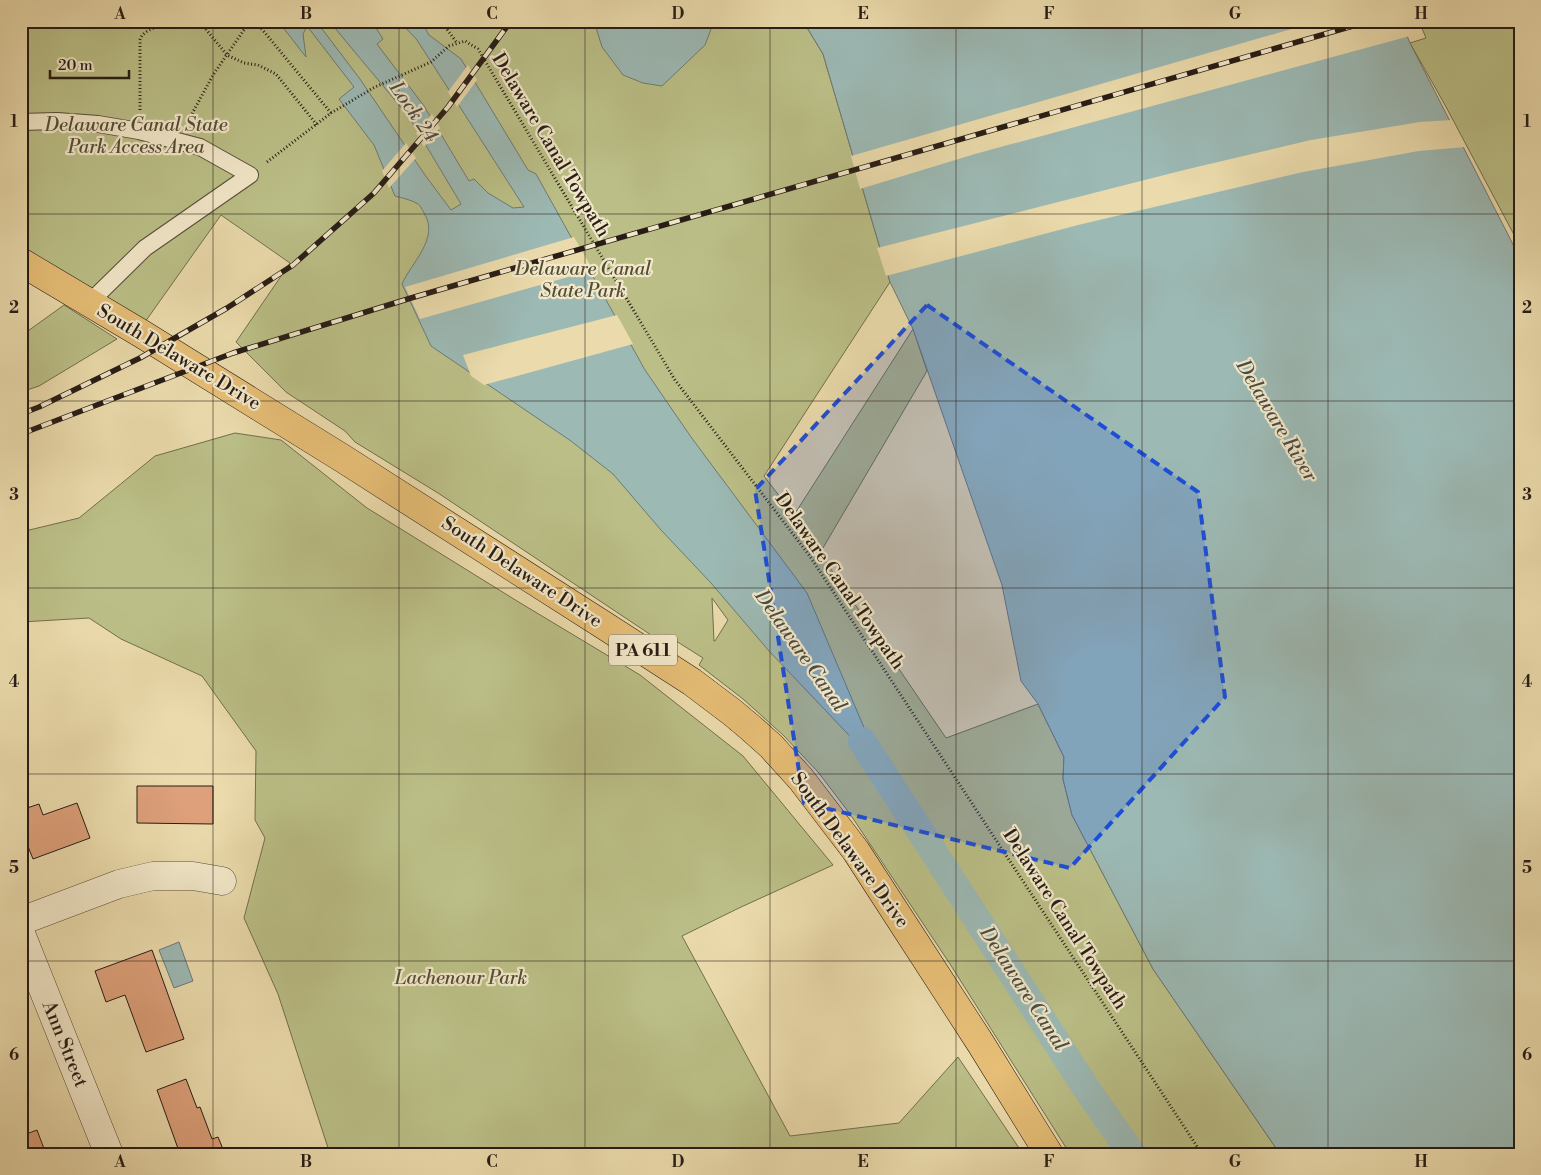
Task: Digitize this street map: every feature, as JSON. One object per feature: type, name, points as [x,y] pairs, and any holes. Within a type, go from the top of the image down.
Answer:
[{"type":"highway","name":"South Delaware Drive","points":[[21,262],[142,334],[342,458],[605,626],[692,682],[752,729],[771,746],[801,779],[856,851],[956,1004],[1049,1154]]},
{"type":"street","points":[[21,921],[119,884],[153,876],[193,876],[222,881]]},
{"type":"street","name":"Ann Street","points":[[21,934],[109,1154]]},
{"type":"lane","points":[[21,122],[58,120],[139,130],[200,147],[250,175],[145,248],[89,303]]},
{"type":"path","points":[[139,130],[141,36],[145,32],[176,21]]},
{"type":"path","points":[[198,21],[227,55],[276,74],[317,125]]},
{"type":"path","points":[[178,141],[213,76],[250,21]]},
{"type":"path","points":[[254,21],[331,113]]},
{"type":"path","points":[[250,175],[331,113],[375,87],[431,62],[449,46],[458,43],[441,21]]},
{"type":"path","name":"Delaware Canal Towpath","points":[[458,43],[465,41],[478,49],[675,380],[814,563],[1202,1154]]},
{"type":"highlighted area","points":[[927,305],[1198,492],[1225,697],[1070,868],[804,803],[755,490]]},
{"type":"green space","name":"Delaware Canal State Park","points":[[21,21],[803,21],[823,54],[890,282],[764,476],[794,515],[913,329],[927,371],[820,553],[946,738],[1038,704],[1064,757],[1063,779],[1072,815],[1153,969],[1280,1154],[1070,1154],[950,964],[850,814],[818,772],[783,735],[743,699],[699,665],[703,658],[665,634],[660,641],[438,493],[355,442],[345,431],[286,392],[236,342],[290,263],[221,215],[145,322],[21,247]],"holes":[[[712,598],[728,620],[714,641]]]},
{"type":"green space","points":[[1419,21],[1470,21],[1472,23],[1473,21],[1520,21],[1520,246],[1410,43],[1426,38]]},
{"type":"green space","points":[[64,305],[117,339],[39,386],[21,392],[21,336]]},
{"type":"green space","name":"Lachenour Park","points":[[235,433],[281,440],[367,508],[640,675],[743,756],[833,865],[682,936],[790,1136],[899,1123],[958,1057],[1023,1154],[330,1154],[278,994],[244,918],[265,838],[255,820],[256,751],[202,676],[121,639],[89,618],[21,622],[21,532],[79,518],[155,456]]},
{"type":"water","name":"Lock 24","points":[[278,21],[316,21],[360,79],[451,210],[461,204],[409,117],[329,21],[385,21],[376,28],[383,39],[377,44],[424,106],[469,181],[474,179],[488,193],[513,208],[524,207],[417,40],[397,21],[421,21],[429,35],[461,59],[528,170],[536,174],[645,370],[691,437],[807,593],[882,770],[769,651],[613,474],[571,441],[431,346],[402,284],[422,250],[429,232],[428,222],[424,213],[418,204],[395,196],[374,145],[339,99],[354,87],[307,26],[303,34],[306,57]]},
{"type":"water","points":[[594,21],[714,21],[705,45],[662,86],[643,83],[623,75],[602,47]]},
{"type":"water","name":"Delaware River","points":[[803,21],[1401,21],[1410,43],[1520,258],[1520,1154],[1280,1154],[1153,969],[1072,815],[1063,779],[1064,757],[1038,704],[1021,681],[1002,585],[913,329],[890,282],[823,54]]},
{"type":"water","points":[[179,942],[193,981],[174,988],[159,950]]},
{"type":"pier","points":[[1319,21],[1404,21],[1410,36],[975,154],[860,189],[851,156]]},
{"type":"pier","points":[[468,65],[477,80],[457,107],[448,92]]},
{"type":"pier","points":[[432,114],[440,128],[424,147],[416,133]]},
{"type":"pier","points":[[1452,120],[1466,147],[1419,151],[1303,172],[1078,225],[886,276],[877,248],[1184,170],[1311,140],[1420,122]]},
{"type":"pier","points":[[406,143],[416,158],[389,188],[382,171]]},
{"type":"pier","points":[[574,237],[593,270],[420,319],[405,287]]},
{"type":"pier","points":[[617,315],[633,344],[484,385],[471,376],[463,355]]},
{"type":"building","points":[[137,786],[213,786],[213,824],[137,823]]},
{"type":"building","points":[[77,803],[90,838],[33,859],[21,829],[21,810],[39,804],[43,815]]},
{"type":"building","points":[[152,950],[184,1039],[146,1052],[125,995],[106,1002],[95,971]]},
{"type":"building","points":[[186,1079],[197,1108],[200,1107],[212,1139],[218,1137],[225,1154],[180,1154],[157,1090]]},
{"type":"building","points":[[37,1130],[46,1154],[21,1154],[21,1136]]},
{"type":"waterway","name":"Delaware Canal","points":[[862,741],[1088,1091],[1132,1154]]},
{"type":"railway","points":[[21,414],[140,358],[227,308],[293,265],[374,193],[448,107],[511,21]]},
{"type":"railway","points":[[21,434],[233,353],[411,298],[1370,21]]},
{"type":"park label","name":"Delaware Canal State Park Access Area","points":[[136,136]]}]
